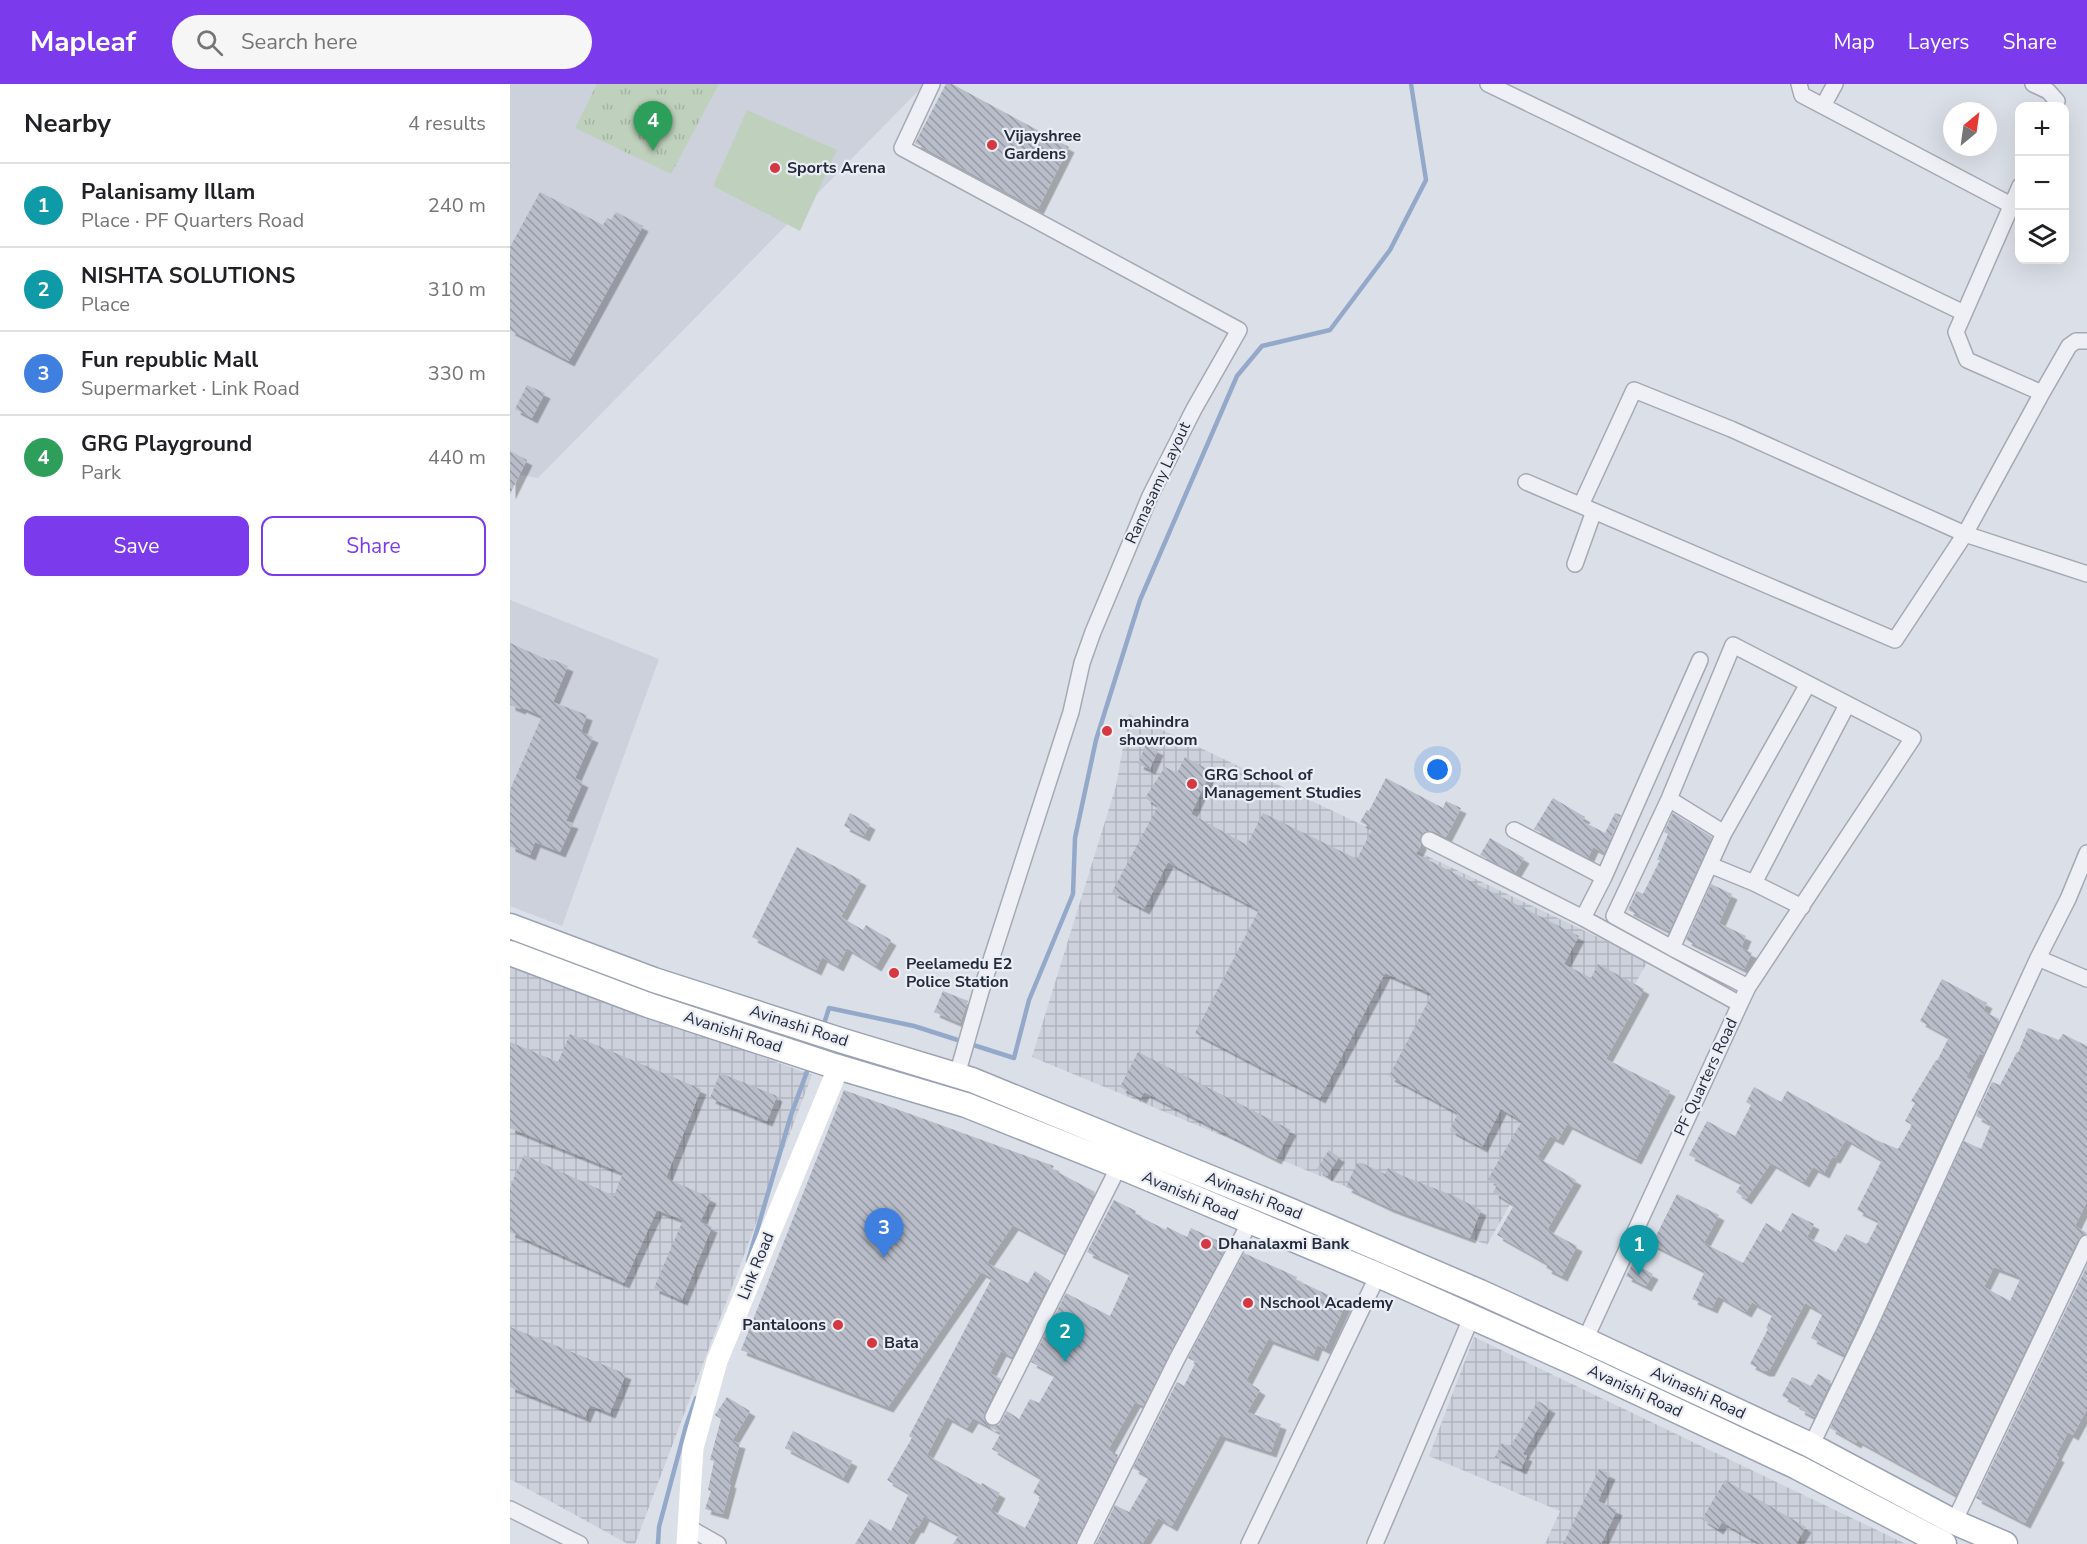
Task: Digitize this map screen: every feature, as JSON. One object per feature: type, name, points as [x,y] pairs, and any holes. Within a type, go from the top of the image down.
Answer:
[{"type":"main road","name":"Avinashi Road","points":[[510,926],[654,980],[957,1075],[1295,1212],[1585,1340],[1811,1446],[1954,1522],[2005,1544]]},
{"type":"main road","name":"Avanishi Road","points":[[510,953],[648,1005],[966,1105],[1119,1166],[1472,1316],[1797,1467],[1944,1544]]},
{"type":"street","name":"Ramasamy Layout","points":[[932,84],[902,148],[1239,330],[1194,409],[1150,496],[1093,632],[1082,663],[1071,712],[957,1075]]},
{"type":"street","points":[[1488,84],[1964,314]]},
{"type":"street","points":[[1799,84],[1802,95],[2011,205]]},
{"type":"street","points":[[1823,106],[1835,84]]},
{"type":"street","points":[[2032,84],[2048,91],[2057,102]]},
{"type":"street","points":[[2015,196],[1956,332],[1967,360],[2042,393]]},
{"type":"street","points":[[1526,482],[1895,640],[1965,534],[2069,345],[2076,341],[2087,341]]},
{"type":"street","points":[[1575,564],[1588,508],[1634,390],[1731,429],[1965,534],[2087,574]]},
{"type":"street","points":[[1740,1004],[1748,987],[1913,738],[1733,645],[1670,799],[1614,916],[1748,987]]},
{"type":"street","points":[[1583,918],[1604,877],[1700,660]]},
{"type":"street","points":[[1671,948],[1724,833],[1808,684]]},
{"type":"street","points":[[1754,883],[1847,705]]},
{"type":"street","points":[[1670,799],[1724,833]]},
{"type":"street","points":[[1514,830],[1604,877]]},
{"type":"street","name":"PF Quarters Road","points":[[1429,840],[1583,918],[1740,1004],[1585,1340]]},
{"type":"street","points":[[1811,1446],[1869,1326],[2038,958],[2068,899],[2087,853]]},
{"type":"street","points":[[1710,865],[1754,883],[1802,907]]},
{"type":"street","points":[[2038,958],[2087,979]]},
{"type":"street","name":"Link Road","points":[[687,1535],[693,1448],[717,1361],[835,1065]]},
{"type":"street","points":[[993,1417],[1119,1166]]},
{"type":"street","points":[[1085,1544],[1177,1359],[1250,1222]]},
{"type":"street","points":[[1954,1522],[2087,1243]]},
{"type":"street","points":[[1249,1544],[1378,1275]]},
{"type":"street","points":[[1375,1544],[1472,1316]]},
{"type":"street","points":[[510,1509],[580,1544]]},
{"type":"street","points":[[687,1535],[718,1544]]},
{"type":"shaded area","points":[[510,84],[925,84],[538,478],[510,473]]},
{"type":"shaded area","points":[[510,600],[659,659],[562,926],[510,906]]},
{"type":"shaded area","points":[[1129,714],[1648,961],[1487,1245],[1032,1057],[1116,786]]},
{"type":"shaded area","points":[[510,965],[812,1075],[635,1544],[628,1544],[510,1479]]},
{"type":"shaded area","points":[[1474,1337],[1906,1544],[1545,1544],[1560,1511],[1429,1456]]},
{"type":"green space","points":[[597,84],[719,84],[671,174],[575,128]]},
{"type":"green space","name":"Sports Arena","points":[[747,110],[837,150],[800,231],[713,186]]},
{"type":"building","name":"Vijayshree Gardens","points":[[946,84],[952,84],[1069,147],[1038,209],[915,143]]},
{"type":"building","points":[[540,192],[603,225],[607,218],[611,220],[616,212],[643,226],[569,361],[510,330],[510,247]]},
{"type":"building","points":[[527,385],[545,393],[532,418],[515,409]]},
{"type":"building","points":[[510,451],[527,460],[510,494]]},
{"type":"building","points":[[510,643],[550,661],[551,659],[568,666],[553,702],[587,715],[581,732],[593,737],[575,778],[583,782],[566,821],[573,823],[560,852],[535,842],[530,855],[510,846],[510,790],[542,716],[510,705]]},
{"type":"building","points":[[1146,744],[1158,750],[1150,769],[1138,764]]},
{"type":"building","points":[[1185,757],[1211,771],[1191,814],[1247,845],[1263,813],[1357,859],[1373,828],[1360,822],[1367,810],[1369,811],[1386,778],[1443,808],[1446,801],[1461,808],[1446,837],[1433,831],[1424,832],[1420,836],[1421,845],[1416,854],[1579,936],[1564,964],[1591,978],[1598,964],[1644,989],[1606,1059],[1670,1091],[1636,1159],[1567,1124],[1558,1140],[1550,1136],[1537,1157],[1576,1180],[1547,1230],[1577,1246],[1562,1276],[1546,1268],[1548,1264],[1497,1235],[1514,1205],[1493,1192],[1497,1185],[1488,1179],[1522,1121],[1501,1109],[1482,1147],[1450,1130],[1458,1113],[1389,1076],[1432,994],[1385,973],[1320,1098],[1195,1033],[1259,910],[1168,862],[1144,909],[1112,892],[1158,806],[1145,798],[1165,767],[1177,773]]},
{"type":"building","points":[[1553,798],[1585,817],[1582,821],[1605,833],[1615,813],[1621,815],[1604,853],[1593,847],[1588,858],[1534,829]]},
{"type":"building","points":[[850,813],[870,824],[864,836],[844,826]]},
{"type":"building","points":[[1673,813],[1712,837],[1669,931],[1628,910],[1637,891],[1643,894],[1660,860],[1657,860],[1668,834],[1664,832]]},
{"type":"building","points":[[1490,838],[1524,858],[1515,873],[1480,855]]},
{"type":"building","points":[[797,847],[861,880],[841,917],[863,930],[866,925],[891,940],[876,966],[847,948],[838,966],[822,957],[816,970],[752,937]]},
{"type":"building","points":[[1711,884],[1732,894],[1719,923],[1746,936],[1741,948],[1752,953],[1744,969],[1686,940]]},
{"type":"building","points":[[1942,979],[1987,1003],[1983,1011],[1999,1019],[1983,1055],[1980,1053],[1966,1077],[1971,1080],[1844,1355],[1811,1338],[1823,1313],[1805,1303],[1769,1371],[1764,1371],[1750,1364],[1773,1314],[1752,1302],[1746,1312],[1718,1296],[1712,1308],[1692,1299],[1705,1271],[1652,1244],[1677,1194],[1719,1215],[1704,1243],[1743,1263],[1766,1223],[1781,1232],[1792,1213],[1814,1224],[1807,1237],[1836,1252],[1846,1234],[1867,1244],[1879,1221],[1857,1210],[1882,1160],[1846,1139],[1835,1158],[1832,1157],[1824,1173],[1813,1167],[1804,1182],[1771,1163],[1746,1199],[1736,1192],[1742,1183],[1689,1155],[1707,1121],[1735,1136],[1751,1105],[1746,1102],[1754,1087],[1781,1102],[1787,1091],[1876,1140],[1898,1149],[1912,1125],[1905,1121],[1915,1103],[1911,1101],[1937,1061],[1949,1037],[1920,1021]]},
{"type":"building","points":[[943,991],[968,1001],[960,1023],[934,1012]]},
{"type":"building","points":[[2028,1028],[2059,1040],[2063,1034],[2087,1046],[2087,1201],[2075,1226],[2087,1233],[2078,1239],[1956,1495],[1857,1440],[1856,1443],[1830,1428],[1964,1141],[1981,1149],[1991,1124],[1976,1116],[1992,1082],[2000,1085],[2018,1053]],"holes":[[[1994,1267],[2021,1277],[2010,1301],[1984,1287]]]},
{"type":"building","points":[[570,1034],[701,1089],[666,1178],[711,1198],[700,1222],[712,1227],[682,1300],[654,1288],[683,1220],[657,1210],[624,1283],[510,1232],[510,1187],[524,1155],[614,1196],[623,1173],[510,1128],[510,1042],[558,1062]]},
{"type":"building","points":[[1138,1052],[1291,1130],[1276,1159],[1144,1092],[1141,1098],[1120,1087]]},
{"type":"building","points":[[720,1073],[777,1096],[767,1121],[710,1098]]},
{"type":"building","points":[[844,1090],[1054,1166],[1052,1169],[1095,1192],[1065,1253],[1013,1225],[987,1263],[1028,1283],[1035,1271],[1050,1281],[1012,1357],[1001,1351],[990,1373],[1001,1379],[984,1413],[985,1422],[989,1426],[999,1425],[1007,1411],[1019,1419],[1030,1399],[1039,1403],[1055,1375],[1031,1362],[1066,1293],[1110,1316],[1130,1273],[1087,1252],[1114,1200],[1166,1230],[1167,1227],[1187,1237],[1191,1228],[1227,1245],[1143,1406],[1135,1402],[1108,1450],[1118,1455],[1075,1544],[953,1544],[959,1535],[924,1516],[907,1542],[911,1544],[855,1544],[870,1519],[891,1531],[909,1493],[887,1480],[912,1438],[909,1436],[992,1278],[981,1272],[888,1407],[741,1350]],"holes":[[[947,1417],[967,1428],[973,1418],[1001,1433],[992,1449],[1041,1478],[1033,1493],[1041,1497],[1025,1528],[991,1510],[1000,1493],[927,1455]]]},
{"type":"building","points":[[1329,1150],[1339,1157],[1327,1176],[1317,1169]]},
{"type":"building","points":[[1357,1163],[1362,1163],[1385,1174],[1388,1168],[1481,1210],[1470,1238],[1388,1207],[1346,1187]]},
{"type":"building","points":[[1244,1253],[1346,1303],[1325,1349],[1317,1345],[1313,1356],[1268,1339],[1246,1381],[1260,1390],[1247,1412],[1281,1424],[1271,1452],[1220,1435],[1172,1526],[1158,1518],[1142,1544],[1096,1544],[1115,1505],[1129,1512],[1149,1477],[1133,1468],[1177,1382],[1184,1386],[1196,1362],[1188,1358]]},
{"type":"building","points":[[1633,1263],[1653,1274],[1646,1286],[1626,1276]]},
{"type":"building","points":[[2087,1266],[2087,1409],[2073,1435],[2068,1432],[2056,1455],[2059,1457],[2025,1523],[1976,1498]]},
{"type":"building","points":[[510,1327],[626,1374],[610,1413],[590,1405],[585,1417],[510,1387]]},
{"type":"building","points":[[1818,1374],[1831,1381],[1814,1417],[1799,1409],[1801,1406],[1782,1396],[1792,1377],[1811,1386]]},
{"type":"building","points":[[727,1397],[750,1411],[732,1441],[740,1443],[723,1514],[705,1509],[711,1491],[708,1490],[714,1461],[710,1460],[721,1419],[715,1415]]},
{"type":"building","points":[[1538,1401],[1550,1408],[1523,1454],[1527,1456],[1521,1469],[1495,1457],[1502,1443],[1510,1447]]},
{"type":"building","points":[[793,1431],[852,1461],[843,1478],[785,1448]]},
{"type":"building","points":[[1599,1469],[1610,1474],[1598,1501],[1617,1510],[1601,1544],[1563,1544]]},
{"type":"building","points":[[1725,1480],[1806,1527],[1796,1544],[1761,1544],[1722,1522],[1718,1529],[1702,1519]]},
{"type":"waterway","points":[[823,1027],[829,1008],[914,1026],[1014,1058],[1029,1000],[1073,894],[1075,838],[1096,740],[1140,600],[1237,376],[1262,346],[1330,330],[1390,250],[1426,180],[1411,84]]},
{"type":"waterway","points":[[748,1261],[791,1115],[809,1066]]},
{"type":"waterway","points":[[658,1544],[659,1527],[686,1426],[696,1398]]},
{"type":"place","name":"Vijayshree Gardens","points":[[992,145]]},
{"type":"place","name":"GRG Playground","points":[[653,151]]},
{"type":"place","name":"Sports Arena","points":[[775,168]]},
{"type":"place","name":"mahindra showroom","points":[[1107,731]]},
{"type":"place","name":"GRG School of Management Studies","points":[[1192,784]]},
{"type":"place","name":"Peelamedu E2 Police Station","points":[[894,973]]},
{"type":"place","name":"Dhanalaxmi Bank","points":[[1206,1244]]},
{"type":"place","name":"Fun republic Mall","points":[[884,1258]]},
{"type":"place","name":"Palanisamy Illam","points":[[1639,1275]]},
{"type":"place","name":"Nschool Academy","points":[[1248,1303]]},
{"type":"place","name":"Pantaloons","points":[[838,1325]]},
{"type":"place","name":"Bata","points":[[872,1343]]},
{"type":"place","name":"NISHTA SOLUTIONS","points":[[1065,1362]]}]
